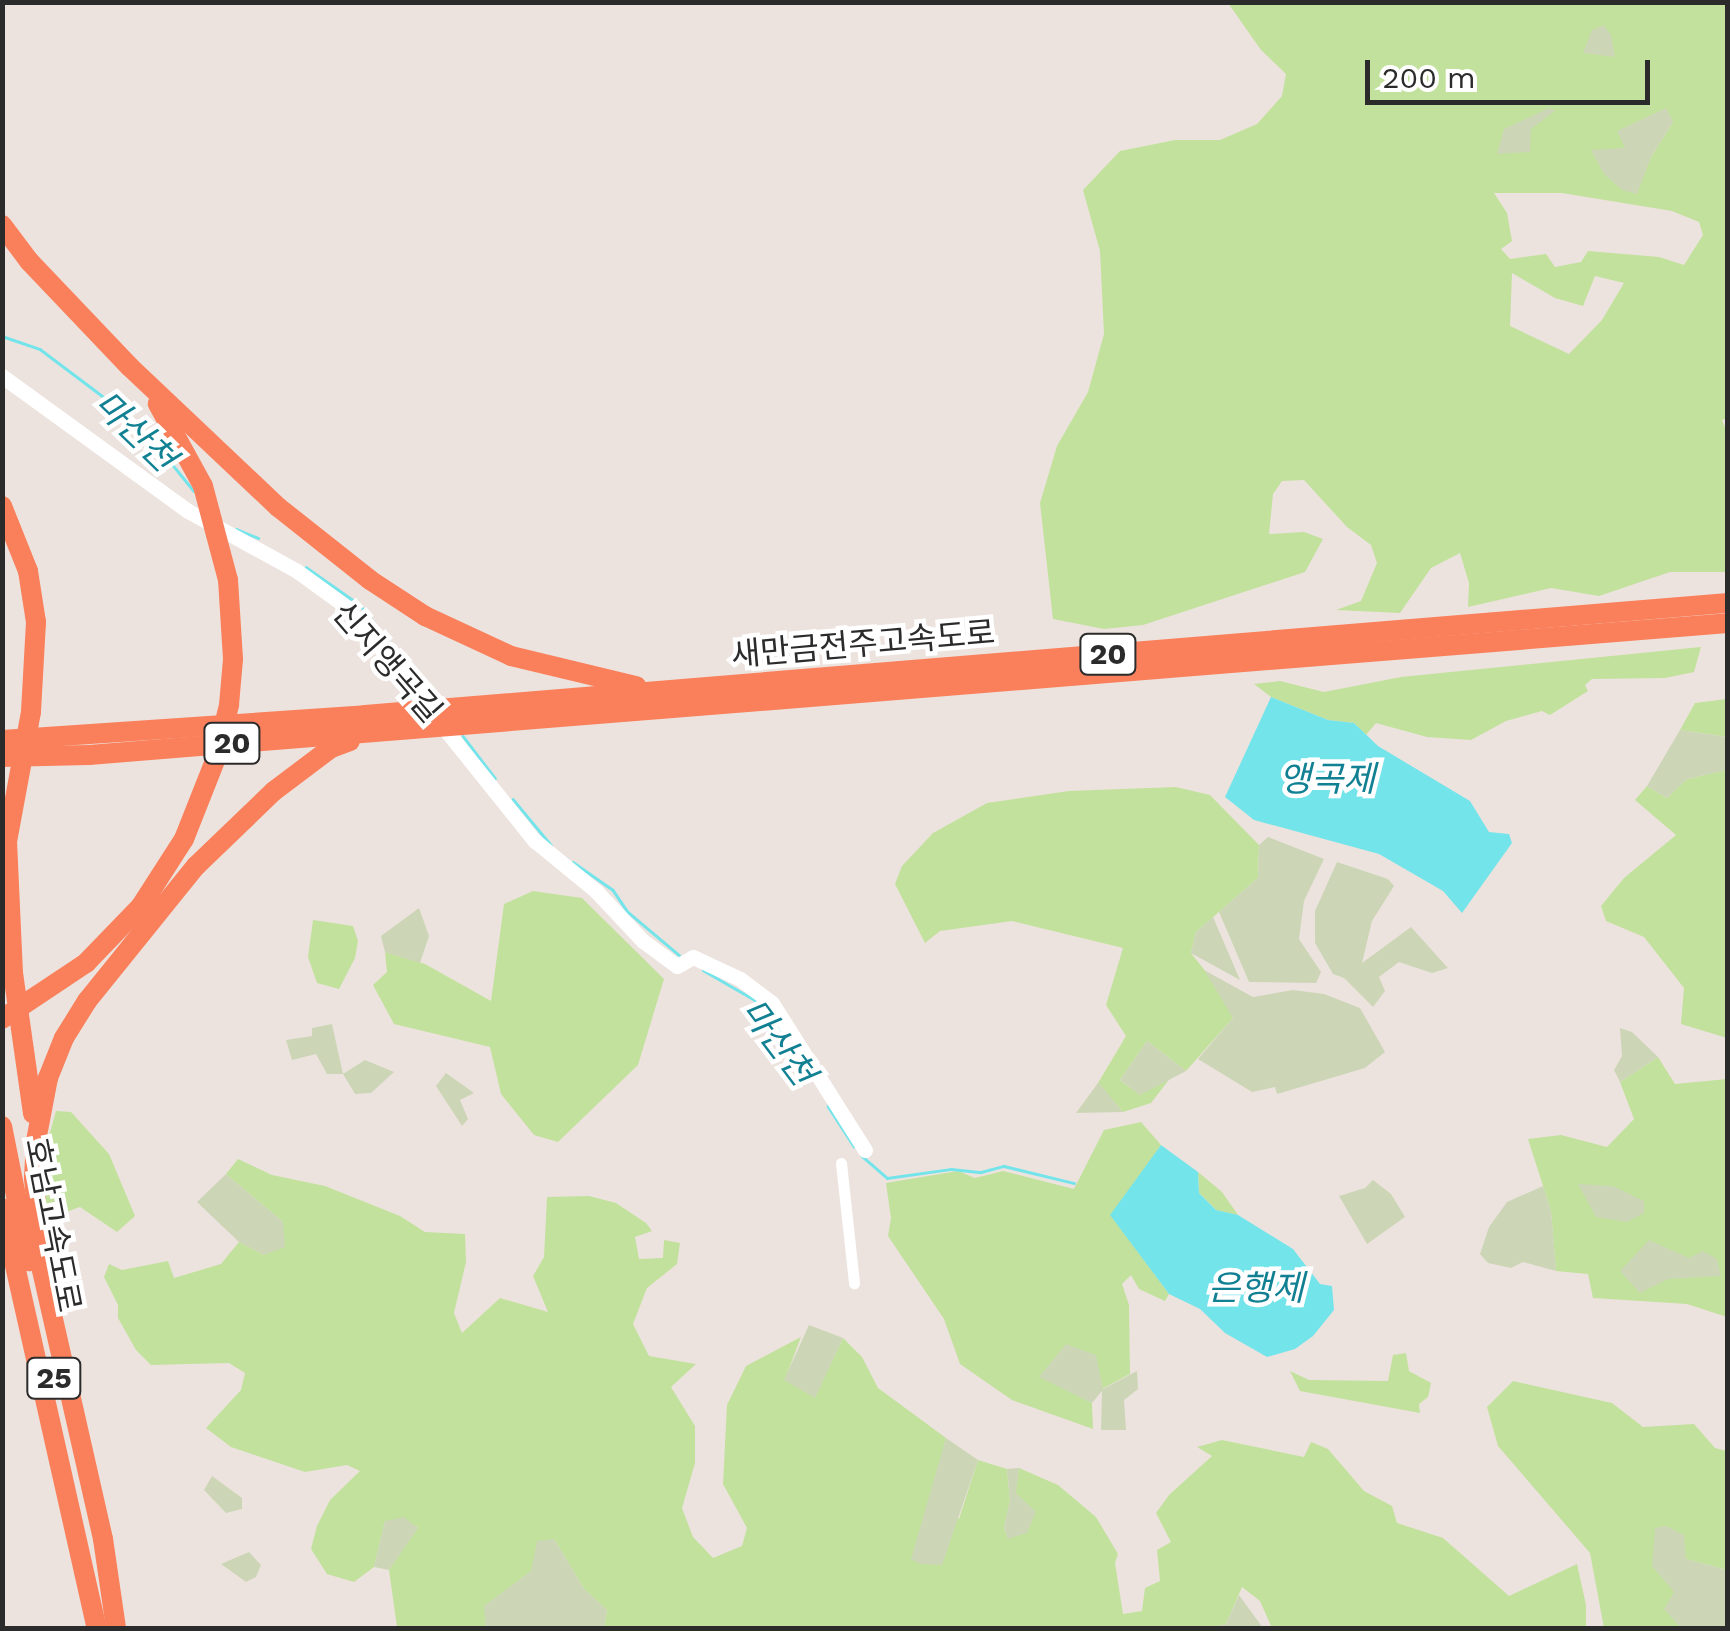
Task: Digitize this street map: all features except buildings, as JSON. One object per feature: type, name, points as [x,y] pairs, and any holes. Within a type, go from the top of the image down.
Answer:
[{"type":"highway","points":[[3,226],[56,290],[130,366],[326,548],[426,616],[470,639],[553,669],[668,691]]},
{"type":"highway","points":[[2,1019],[59,985],[117,934],[141,906],[184,839],[201,801],[229,705],[233,659],[223,554],[190,458],[163,410],[130,366]]},
{"type":"highway","points":[[2,506],[28,571],[36,622],[31,712],[7,840],[7,906]]},
{"type":"highway","name":"새만금전주고속도로","points":[[370,723],[489,705],[1728,603]]},
{"type":"highway","name":"새만금전주고속도로","points":[[2,757],[90,745],[370,723],[504,722],[1728,624]]},
{"type":"highway","points":[[36,1141],[48,1078],[64,1038],[138,934],[196,866],[274,791],[370,723]]},
{"type":"highway","name":"새만금전주고속도로","points":[[2,740],[90,745]]},
{"type":"highway","points":[[2,874],[36,1141],[42,1270],[103,1538],[114,1628]]},
{"type":"highway","name":"호남고속도로","points":[[2,1126],[70,1454],[114,1628]]},
{"type":"highway","name":"호남고속도로","points":[[2,1208],[98,1628]]},
{"type":"street","name":"신지앵곡길","points":[[2,376],[188,511],[297,571],[348,608],[535,841],[596,891],[643,941],[677,966],[693,957],[740,979],[772,1003],[864,1150]]},
{"type":"street","points":[[842,1162],[854,1282]]},
{"type":"green space","points":[[1228,3],[1727,3],[1728,418],[1722,420],[1728,435],[1727,572],[1670,572],[1599,596],[1551,588],[1468,607],[1469,583],[1460,553],[1431,568],[1400,613],[1336,610],[1361,601],[1377,563],[1371,545],[1347,527],[1304,480],[1282,481],[1273,494],[1269,534],[1304,532],[1323,539],[1305,572],[1143,625],[1104,629],[1053,619],[1040,503],[1057,446],[1088,392],[1104,334],[1100,251],[1083,190],[1120,151],[1175,140],[1220,140],[1257,124],[1282,96],[1286,74],[1261,50]],"holes":[[[1666,109],[1673,122],[1651,157],[1636,194],[1592,151],[1626,148],[1618,131]],[[1494,193],[1562,193],[1672,211],[1699,222],[1703,235],[1684,265],[1659,257],[1588,251],[1581,262],[1555,267],[1546,254],[1510,259],[1501,249],[1512,241],[1507,213]],[[1512,273],[1555,298],[1583,306],[1595,276],[1624,283],[1602,320],[1569,354],[1510,326]]]},
{"type":"green space","points":[[1604,25],[1611,35],[1615,57],[1583,53],[1592,30]]},
{"type":"green space","points":[[1549,108],[1555,111],[1531,129],[1530,152],[1497,154],[1504,129]]},
{"type":"green space","points":[[1666,108],[1673,122],[1651,157],[1637,194],[1622,190],[1604,174],[1591,150],[1625,148],[1617,131]]},
{"type":"green space","points":[[1701,647],[1694,672],[1665,678],[1592,679],[1585,685],[1588,691],[1550,715],[1542,711],[1506,721],[1471,740],[1427,737],[1376,723],[1366,735],[1354,723],[1328,720],[1271,697],[1254,684],[1280,681],[1324,692],[1401,677]]},
{"type":"green space","points":[[1727,699],[1727,737],[1680,730],[1695,703]]},
{"type":"green space","points":[[1680,730],[1727,737],[1727,770],[1687,779],[1667,798],[1647,786]]},
{"type":"green space","points":[[1727,770],[1727,1038],[1681,1024],[1684,988],[1644,937],[1606,921],[1601,906],[1624,878],[1676,835],[1635,800],[1647,786],[1667,798],[1687,779]]},
{"type":"green space","points":[[1176,787],[1210,795],[1259,845],[1258,878],[1196,932],[1191,953],[1218,987],[1233,1018],[1186,1071],[1147,1041],[1120,1080],[1140,1095],[1171,1077],[1151,1103],[1123,1112],[1098,1083],[1126,1036],[1106,1005],[1123,948],[1012,921],[940,931],[925,943],[895,884],[902,866],[933,833],[987,803],[1069,791]]},
{"type":"green space","points":[[1268,837],[1324,859],[1304,901],[1299,939],[1321,972],[1316,983],[1249,982],[1219,912],[1258,878],[1259,845]]},
{"type":"green space","points":[[1337,862],[1388,879],[1394,886],[1372,921],[1362,963],[1411,927],[1448,968],[1432,973],[1399,962],[1379,977],[1385,991],[1373,1007],[1344,978],[1333,974],[1315,943],[1315,911]]},
{"type":"green space","points":[[533,891],[582,898],[664,979],[638,1065],[558,1142],[534,1135],[501,1094],[490,1047],[394,1024],[373,985],[387,972],[385,952],[425,964],[491,1001],[504,904]]},
{"type":"green space","points":[[419,908],[429,936],[420,963],[385,952],[381,936]]},
{"type":"green space","points":[[1213,917],[1240,980],[1191,953],[1196,932]]},
{"type":"green space","points":[[313,920],[353,926],[358,941],[355,958],[339,989],[317,983],[308,957]]},
{"type":"green space","points":[[1204,970],[1253,997],[1293,990],[1324,994],[1360,1008],[1385,1052],[1365,1068],[1277,1094],[1275,1087],[1252,1092],[1198,1059],[1233,1018]]},
{"type":"green space","points":[[332,1024],[343,1074],[327,1074],[316,1054],[292,1060],[286,1040],[312,1036],[312,1028]]},
{"type":"green space","points":[[1620,1028],[1632,1032],[1658,1057],[1620,1082],[1614,1070],[1622,1056]]},
{"type":"green space","points":[[1147,1041],[1186,1071],[1140,1095],[1120,1080]]},
{"type":"green space","points":[[1658,1057],[1675,1084],[1727,1079],[1727,1317],[1687,1304],[1593,1298],[1588,1274],[1556,1271],[1551,1211],[1528,1139],[1561,1135],[1607,1147],[1634,1119],[1620,1082]]},
{"type":"green space","points":[[365,1060],[394,1072],[371,1093],[355,1094],[343,1074]]},
{"type":"green space","points":[[446,1073],[474,1093],[460,1100],[468,1119],[462,1126],[436,1086]]},
{"type":"green space","points":[[1099,1083],[1123,1112],[1076,1113]]},
{"type":"green space","points":[[56,1111],[71,1112],[109,1154],[135,1216],[117,1232],[80,1207],[44,1220],[37,1179]]},
{"type":"green space","points":[[1141,1122],[1161,1145],[1114,1212],[1118,1225],[1169,1294],[1165,1301],[1139,1289],[1131,1275],[1122,1284],[1129,1305],[1130,1374],[1102,1389],[1039,1376],[1092,1403],[1093,1429],[1012,1400],[960,1364],[944,1319],[888,1236],[891,1218],[886,1183],[958,1171],[975,1178],[1003,1171],[1074,1189],[1104,1130]]},
{"type":"green space","points":[[238,1159],[272,1175],[325,1186],[400,1216],[425,1232],[465,1234],[466,1262],[454,1313],[462,1333],[500,1298],[548,1312],[533,1276],[544,1257],[547,1197],[589,1196],[616,1203],[646,1223],[652,1231],[635,1237],[639,1259],[663,1258],[664,1240],[680,1243],[677,1264],[647,1288],[633,1324],[649,1356],[696,1364],[671,1387],[695,1426],[695,1463],[682,1508],[693,1537],[713,1558],[742,1546],[747,1528],[723,1484],[727,1405],[746,1366],[801,1337],[785,1379],[815,1397],[843,1338],[862,1357],[878,1388],[946,1438],[932,1492],[959,1519],[978,1460],[1007,1469],[1010,1501],[1004,1527],[1008,1539],[1019,1468],[1058,1485],[1096,1517],[1118,1554],[1115,1563],[1123,1614],[1142,1611],[1145,1588],[1160,1581],[1157,1550],[1171,1542],[1156,1513],[1169,1495],[1212,1456],[1197,1447],[1222,1440],[1304,1457],[1311,1442],[1328,1449],[1364,1491],[1392,1506],[1397,1523],[1443,1538],[1509,1596],[1577,1564],[1586,1605],[1586,1628],[1272,1628],[1260,1601],[1242,1587],[1226,1624],[1208,1628],[604,1628],[607,1610],[584,1589],[554,1539],[531,1571],[485,1606],[486,1628],[397,1627],[389,1570],[418,1527],[385,1521],[374,1567],[354,1582],[327,1574],[311,1549],[317,1526],[330,1500],[360,1471],[347,1465],[305,1472],[231,1447],[206,1428],[241,1390],[245,1373],[229,1363],[151,1365],[136,1350],[118,1318],[118,1305],[104,1277],[109,1264],[122,1270],[168,1261],[174,1278],[221,1264],[239,1242],[264,1255],[283,1222],[226,1174]]},
{"type":"green space","points":[[1198,1172],[1222,1192],[1238,1215],[1216,1210],[1199,1193]]},
{"type":"green space","points":[[226,1174],[283,1222],[285,1247],[264,1255],[239,1242],[197,1202]]},
{"type":"green space","points":[[1373,1180],[1391,1194],[1405,1217],[1367,1244],[1339,1196],[1365,1188]]},
{"type":"green space","points":[[1578,1184],[1613,1186],[1644,1201],[1644,1213],[1627,1222],[1596,1217]]},
{"type":"green space","points":[[1543,1186],[1551,1211],[1556,1271],[1523,1262],[1511,1268],[1488,1263],[1480,1254],[1489,1227],[1507,1202]]},
{"type":"green space","points":[[1649,1240],[1689,1258],[1703,1251],[1717,1259],[1721,1276],[1668,1279],[1640,1293],[1620,1271]]},
{"type":"green space","points":[[809,1325],[843,1338],[815,1398],[784,1380]]},
{"type":"green space","points":[[1066,1344],[1096,1355],[1103,1389],[1137,1371],[1138,1389],[1124,1400],[1126,1430],[1101,1430],[1102,1391],[1092,1403],[1039,1377]]},
{"type":"green space","points":[[1406,1353],[1409,1371],[1431,1383],[1428,1397],[1419,1404],[1420,1413],[1300,1391],[1290,1371],[1309,1380],[1388,1381],[1393,1355]]},
{"type":"green space","points":[[1513,1381],[1612,1403],[1643,1427],[1694,1424],[1715,1448],[1727,1451],[1727,1570],[1686,1559],[1664,1574],[1674,1592],[1681,1628],[1604,1628],[1590,1553],[1498,1446],[1487,1407]]},
{"type":"green space","points":[[946,1438],[978,1460],[942,1565],[920,1564],[911,1559]]},
{"type":"green space","points":[[1019,1468],[1016,1493],[1036,1512],[1027,1533],[1008,1539],[1004,1527],[1010,1501],[1007,1469]]},
{"type":"green space","points":[[212,1476],[242,1498],[242,1509],[226,1513],[204,1490]]},
{"type":"green space","points":[[404,1517],[418,1528],[389,1570],[374,1567],[385,1521]]},
{"type":"green space","points":[[1666,1526],[1684,1535],[1686,1559],[1727,1570],[1727,1628],[1681,1628],[1664,1609],[1674,1592],[1652,1566],[1655,1528]]},
{"type":"green space","points":[[554,1539],[584,1589],[607,1610],[604,1628],[486,1628],[484,1606],[531,1571],[537,1541]]},
{"type":"green space","points":[[249,1552],[261,1565],[256,1577],[246,1582],[221,1564]]},
{"type":"green space","points":[[1239,1595],[1263,1628],[1208,1628],[1226,1624]]},
{"type":"water","name":"앵곡제","points":[[1271,697],[1328,720],[1354,723],[1378,746],[1470,801],[1489,832],[1509,834],[1512,843],[1462,913],[1443,891],[1379,854],[1254,820],[1225,797]]},
{"type":"water","name":"은행제","points":[[1161,1145],[1198,1172],[1199,1193],[1216,1210],[1238,1215],[1293,1249],[1320,1284],[1332,1286],[1334,1310],[1313,1336],[1295,1349],[1267,1357],[1225,1333],[1200,1309],[1169,1294],[1110,1215]]},
{"type":"waterway","name":"마산천","points":[[2,336],[40,349],[105,398],[159,448],[194,491]]},
{"type":"waterway","name":"마산천","points":[[236,529],[258,538]]},
{"type":"waterway","name":"마산천","points":[[306,567],[360,605],[436,702]]},
{"type":"waterway","name":"마산천","points":[[463,736],[495,778]]},
{"type":"waterway","name":"마산천","points":[[513,799],[551,845]]},
{"type":"waterway","name":"마산천","points":[[573,862],[613,890],[628,912],[679,955]]},
{"type":"waterway","name":"마산천","points":[[703,970],[755,1000],[781,1032]]},
{"type":"waterway","name":"마산천","points":[[828,1106],[854,1146]]},
{"type":"waterway","name":"마산천","points":[[862,1156],[887,1178],[951,1169],[981,1172],[1004,1166],[1074,1183]]}]
